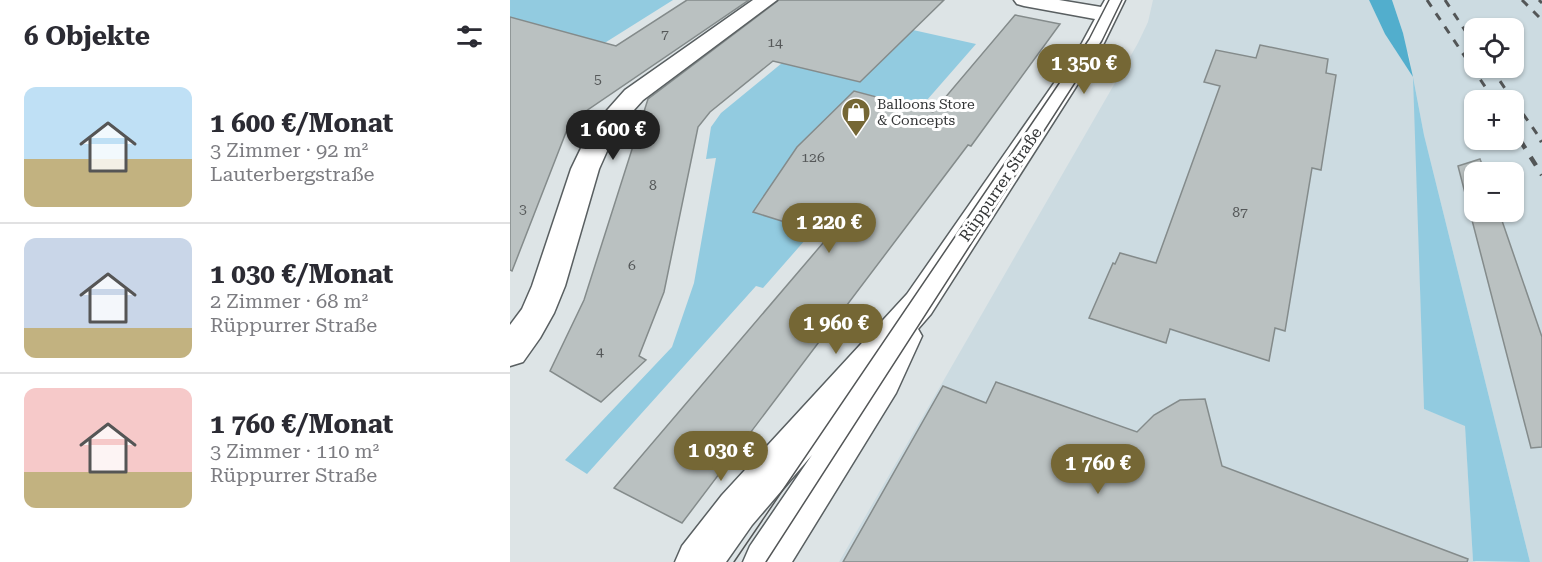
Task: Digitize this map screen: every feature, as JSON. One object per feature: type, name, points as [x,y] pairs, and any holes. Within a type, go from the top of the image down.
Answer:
[{"type":"street","points":[[510,351],[537,312],[594,148],[615,114],[634,95],[767,0]]},
{"type":"street","points":[[1024,0],[1111,8]]},
{"type":"street","name":"Rüppurrer Straße","points":[[698,562],[737,510],[919,304],[1082,61],[1111,8]]},
{"type":"street","name":"Rüppurrer Straße","points":[[766,562],[883,381],[919,304]]},
{"type":"shaded area","points":[[510,0],[673,0],[603,44],[520,20],[510,25]]},
{"type":"shaded area","points":[[1153,0],[1369,0],[1385,34],[1412,75],[1409,55],[1405,49],[1403,33],[1392,0],[1542,0],[1542,562],[1530,562],[1424,135],[1414,82],[1424,409],[1465,425],[1473,560],[1476,562],[839,562],[1148,22]]},
{"type":"shaded area","points":[[1369,0],[1392,0],[1403,33],[1413,77],[1385,34]]},
{"type":"shaded area","points":[[913,30],[976,44],[920,108],[854,91],[797,147],[755,212],[813,231],[763,288],[756,286],[587,474],[565,460],[672,347],[694,283],[716,158],[706,159],[711,127],[721,113],[782,63],[860,82]]},
{"type":"shaded area","points":[[1413,77],[1424,135],[1530,562],[1473,561],[1465,426],[1424,409]]},
{"type":"building","points":[[687,0],[749,0],[570,122],[512,271],[510,270],[510,17],[616,46]]},
{"type":"building","points":[[779,0],[944,0],[860,82],[773,61],[710,112],[698,127],[664,292],[639,356],[646,360],[601,402],[550,371],[584,300],[648,99]]},
{"type":"building","points":[[1015,15],[1060,24],[971,146],[968,145],[682,523],[614,488],[829,236],[799,227],[794,222],[791,224],[753,212],[797,147],[854,91],[933,112]]},
{"type":"building","points":[[1260,45],[1328,59],[1326,73],[1336,75],[1321,170],[1312,168],[1285,331],[1275,328],[1269,361],[1170,329],[1166,343],[1089,318],[1113,263],[1115,264],[1120,253],[1156,263],[1220,86],[1204,82],[1216,50],[1256,58]]},
{"type":"building","points":[[1464,164],[1464,189],[1458,166]]},
{"type":"building","points":[[1472,222],[1502,222],[1542,337],[1542,447],[1531,448]]},
{"type":"building","points":[[996,382],[1137,432],[1154,415],[1180,400],[1205,399],[1222,466],[1468,559],[1467,562],[843,562],[943,386],[986,403]]},
{"type":"tram line","points":[[734,562],[1089,39],[1109,0]]},
{"type":"tram line","points":[[766,562],[1102,41],[1122,0]]},
{"type":"railway","points":[[1427,0],[1487,90]]},
{"type":"railway","points":[[1445,0],[1464,29]]},
{"type":"railway","points":[[1522,0],[1542,20]]},
{"type":"railway","points":[[1539,0],[1542,3]]},
{"type":"railway","points":[[1498,78],[1506,90]]},
{"type":"railway","points":[[1524,115],[1542,141]]},
{"type":"railway","points":[[1524,146],[1542,175]]},
{"type":"place","name":"Balloons Store & Concepts","points":[[856,138]]}]
